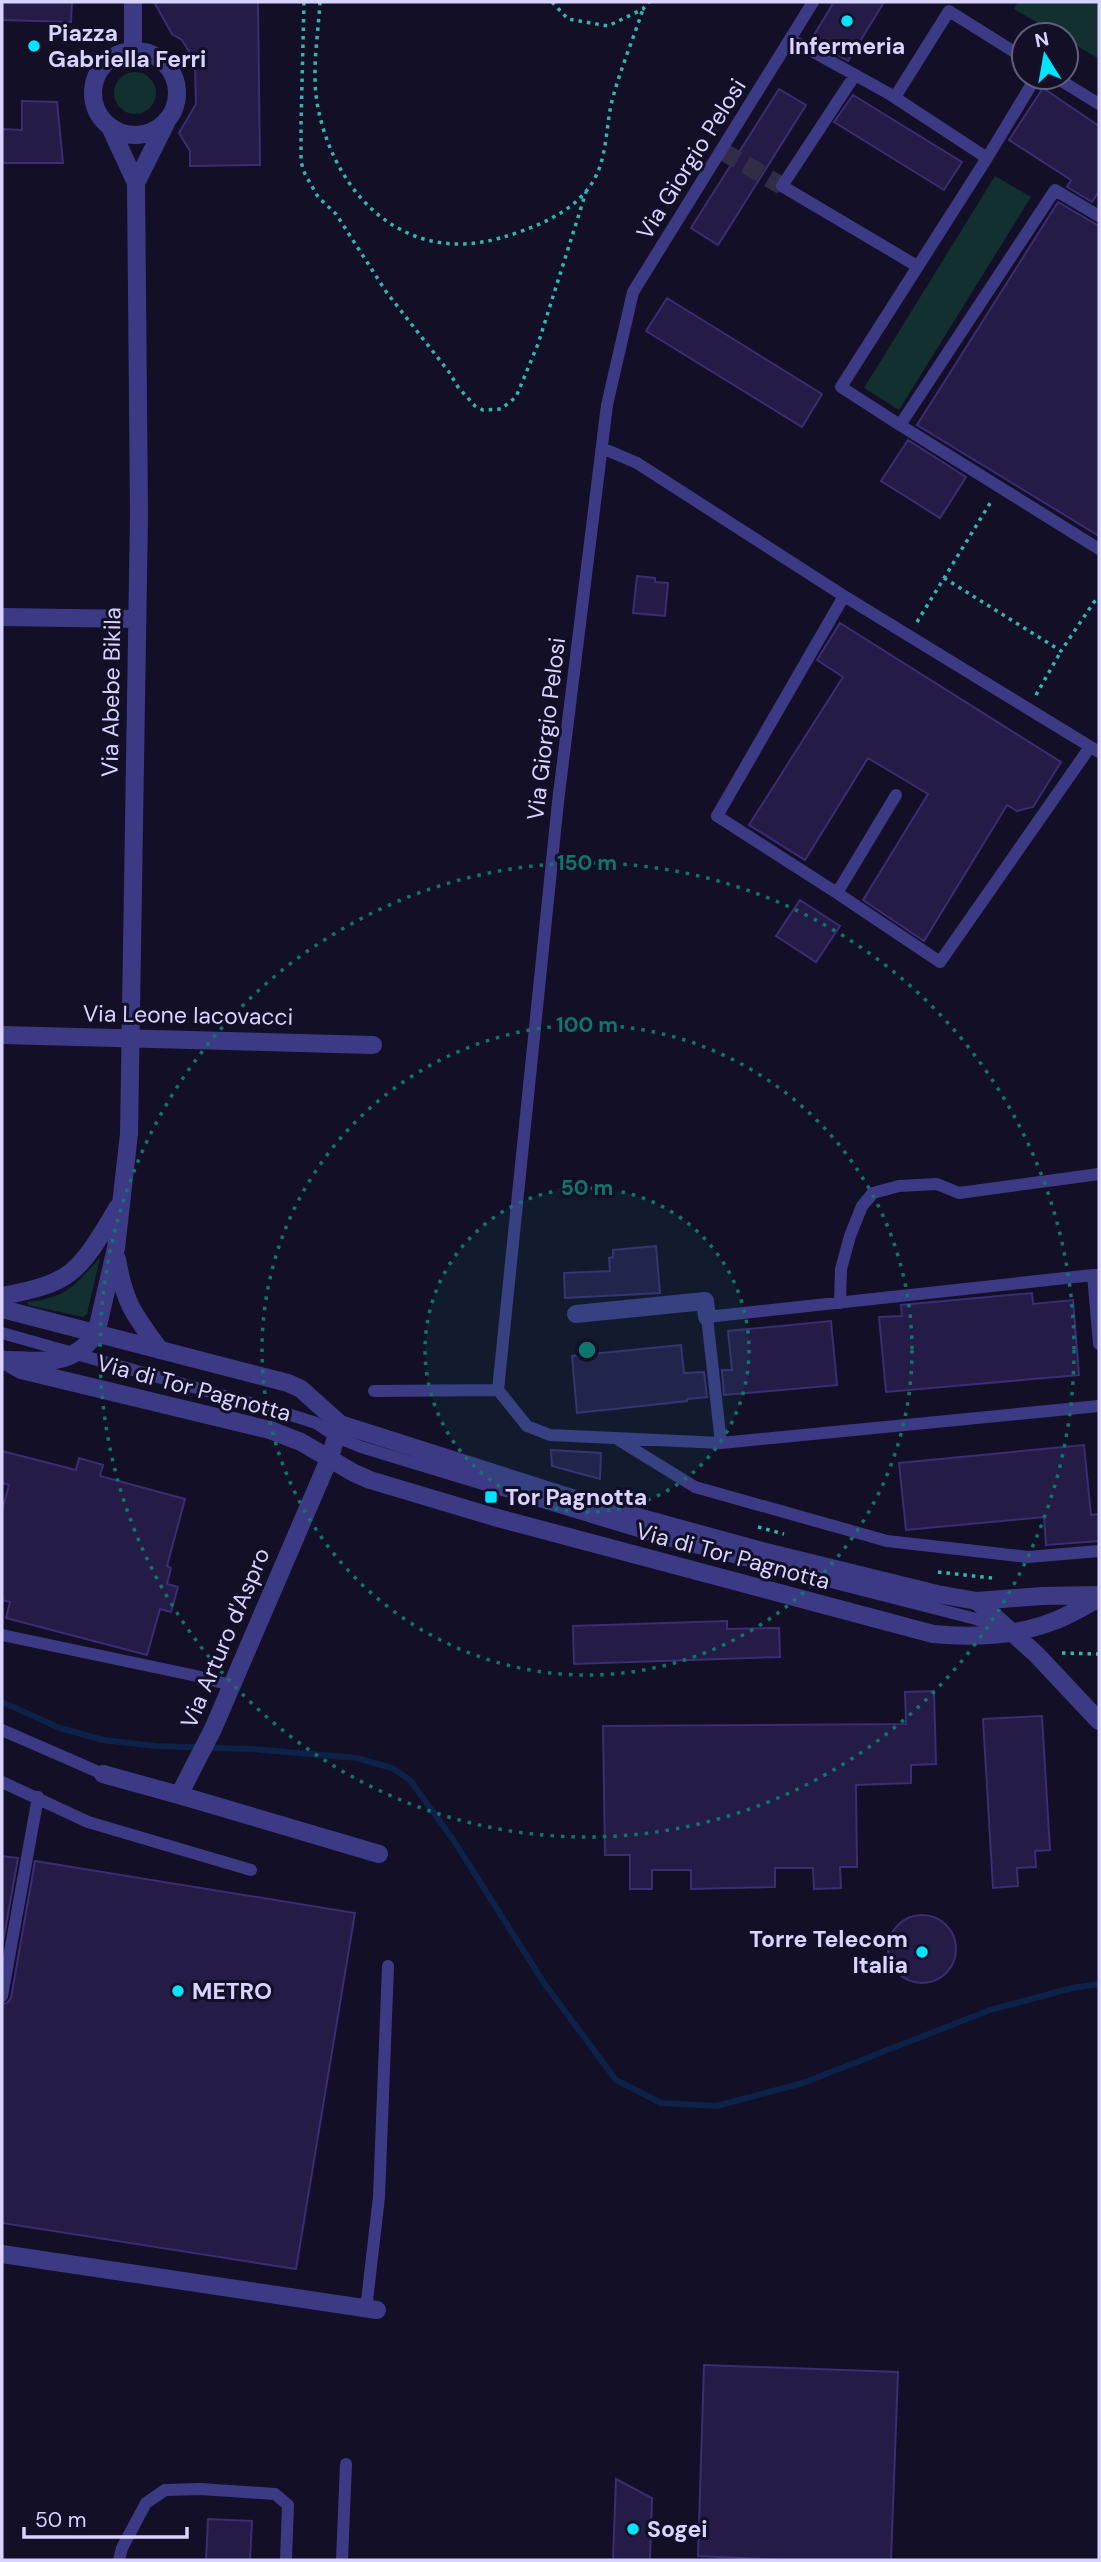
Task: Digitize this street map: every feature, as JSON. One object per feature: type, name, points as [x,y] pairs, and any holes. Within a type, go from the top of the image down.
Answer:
[{"type":"street","points":[[133,2],[133,51]]},
{"type":"street","points":[[133,51],[152,54],[167,65],[176,82],[177,99],[167,120],[153,131],[135,135],[110,127],[94,105],[93,88],[100,69],[114,56],[133,51]]},
{"type":"street","name":"Via Abebe Bikila","points":[[136,183],[167,120]]},
{"type":"street","name":"Via Abebe Bikila","points":[[96,1334],[116,1248],[129,1134],[139,515],[136,183],[110,127]]},
{"type":"street","points":[[2,617],[137,619]]},
{"type":"street","name":"Via Leone Iacovacci","points":[[2,1035],[373,1045]]},
{"type":"street","name":"Via Abebe Bikila","points":[[2,1296],[36,1290],[68,1277],[91,1252],[121,1201]]},
{"type":"street","name":"Via Abebe Bikila","points":[[116,1248],[122,1288],[128,1303],[160,1350]]},
{"type":"street","points":[[576,1314],[705,1301],[707,1317]]},
{"type":"street","name":"Via di Tor Pagnotta","points":[[2,1309],[288,1383],[301,1389],[339,1431],[660,1524],[867,1578],[978,1601],[1042,1595],[1099,1597]]},
{"type":"street","name":"Via di Tor Pagnotta","points":[[5,1359],[43,1362],[67,1359],[78,1353],[96,1334]]},
{"type":"street","name":"Via di Tor Pagnotta","points":[[5,1359],[21,1370],[270,1430],[302,1442],[354,1473],[494,1517],[933,1634],[984,1637],[1012,1632],[1054,1622],[1099,1597]]},
{"type":"street","name":"Via Arturo d'Aspro","points":[[179,1795],[211,1732],[339,1431]]},
{"type":"street","points":[[978,1601],[1099,1721]]},
{"type":"street","points":[[103,1774],[379,1854]]},
{"type":"street","points":[[2,2254],[371,2309]]},
{"type":"lane","name":"Via Giorgio Pelosi","points":[[498,1390],[558,802],[607,405],[633,292],[813,2]]},
{"type":"lane","points":[[891,95],[895,97],[949,11],[1010,49]]},
{"type":"lane","points":[[790,39],[891,95],[987,158]]},
{"type":"lane","points":[[855,75],[782,186],[917,266]]},
{"type":"lane","points":[[1028,91],[841,387],[1099,550]]},
{"type":"lane","points":[[1078,91],[1099,104]]},
{"type":"lane","points":[[900,425],[1055,190],[1099,216]]},
{"type":"lane","points":[[602,448],[637,463],[845,596],[1095,749],[940,962],[717,816],[845,596]]},
{"type":"lane","points":[[836,893],[896,795]]},
{"type":"lane","points":[[839,1303],[841,1269],[850,1236],[862,1206],[873,1193],[899,1186],[937,1184],[959,1193],[1099,1174]]},
{"type":"lane","points":[[721,1443],[707,1317],[1096,1275],[1099,1344]]},
{"type":"lane","name":"Via di Tor Pagnotta","points":[[2,1334],[275,1410],[339,1431],[361,1447],[593,1519],[976,1619],[1012,1632]]},
{"type":"lane","points":[[373,1391],[498,1390],[527,1426],[550,1436],[721,1443],[1099,1406]]},
{"type":"lane","points":[[617,1439],[695,1487],[887,1541],[1028,1557],[1099,1551]]},
{"type":"lane","name":"Via di Tor Pagnotta","points":[[942,1611],[978,1601]]},
{"type":"lane","points":[[2,1635],[231,1685]]},
{"type":"lane","points":[[2,1730],[103,1774]]},
{"type":"lane","points":[[2,1782],[88,1822],[251,1870]]},
{"type":"lane","points":[[2,1996],[37,1797]]},
{"type":"lane","points":[[371,2309],[379,2197],[388,1966]]},
{"type":"lane","points":[[342,2560],[346,2464]]},
{"type":"lane","points":[[119,2560],[122,2548],[146,2503],[165,2490],[201,2489],[275,2494],[288,2505],[286,2560]]},
{"type":"path","points":[[304,2],[300,124],[301,162],[305,174],[318,197],[336,214],[387,293],[475,406],[483,410],[501,409],[516,397],[538,344],[586,192],[601,165],[611,104],[643,9],[649,2]]},
{"type":"path","points":[[320,2],[316,92],[327,141],[341,171],[354,188],[393,226],[426,241],[444,245],[463,246],[489,242],[548,220],[576,202],[586,192]]},
{"type":"path","points":[[552,2],[568,19],[608,26],[643,9]]},
{"type":"path","points":[[909,635],[999,487]]},
{"type":"path","points":[[944,578],[1061,651]]},
{"type":"path","points":[[1028,709],[1061,651],[1094,602],[1099,599]]},
{"type":"path","points":[[749,1525],[789,1535]]},
{"type":"path","points":[[936,1572],[1002,1579]]},
{"type":"path","points":[[1062,1653],[1099,1654]]},
{"type":"green space","points":[[1018,2],[1099,2],[1099,59],[1080,47],[1080,21],[1035,21],[1014,9]]},
{"type":"green space","points":[[135,72],[150,78],[156,93],[150,108],[135,114],[120,108],[114,93],[120,78]]},
{"type":"green space","points":[[995,176],[1031,197],[899,410],[864,388]]},
{"type":"green space","points":[[100,1258],[87,1314],[83,1317],[28,1305],[27,1302],[52,1297],[69,1289]]},
{"type":"building","points":[[2,2],[72,2],[71,22],[2,20]]},
{"type":"building","points":[[154,2],[258,2],[260,165],[190,166],[190,151],[179,133],[196,104],[195,66],[182,40],[172,34]]},
{"type":"building","name":"Infermeria","points":[[834,2],[884,2],[848,61],[811,40]]},
{"type":"building","points":[[779,89],[806,105],[718,245],[691,228]]},
{"type":"building","points":[[1041,91],[1047,91],[1099,126],[1099,191],[1092,202],[1067,187],[1071,180],[1009,140]]},
{"type":"building","points":[[853,95],[962,162],[944,190],[834,122]]},
{"type":"building","points":[[22,101],[57,102],[63,163],[2,163],[2,129],[22,130]]},
{"type":"building","points":[[1058,202],[1099,226],[1099,536],[917,425]]},
{"type":"building","points":[[667,298],[822,394],[802,427],[646,331]]},
{"type":"building","points":[[908,440],[966,477],[940,518],[881,481]]},
{"type":"building","points":[[637,576],[668,583],[665,616],[633,613]]},
{"type":"building","points":[[840,623],[1061,762],[1033,807],[1017,811],[1007,805],[924,941],[863,900],[928,794],[868,758],[805,860],[749,825],[843,677],[817,660]]},
{"type":"building","points":[[800,900],[840,926],[816,962],[776,936]]},
{"type":"building","points":[[656,1246],[660,1293],[565,1298],[564,1273],[610,1271],[609,1258],[613,1257],[613,1250]]},
{"type":"building","points":[[1032,1293],[1033,1304],[1073,1300],[1079,1375],[886,1392],[879,1317],[902,1316],[901,1305]]},
{"type":"building","points":[[831,1321],[837,1385],[724,1395],[722,1370],[732,1370],[728,1331]]},
{"type":"building","points":[[681,1345],[684,1373],[704,1372],[707,1397],[577,1413],[572,1356]]},
{"type":"building","points":[[1084,1445],[1091,1515],[1099,1514],[1099,1541],[1046,1545],[1044,1517],[906,1530],[899,1463]]},
{"type":"building","points":[[551,1450],[601,1453],[600,1479],[552,1466]]},
{"type":"building","points":[[2,1451],[76,1470],[79,1458],[103,1465],[100,1476],[185,1499],[167,1566],[171,1568],[167,1584],[178,1587],[171,1612],[160,1609],[147,1655],[6,1618],[10,1602],[2,1600],[2,1511],[9,1485],[2,1483]]},
{"type":"building","points":[[727,1621],[727,1629],[779,1628],[780,1657],[574,1664],[573,1626]]},
{"type":"building","points":[[934,1691],[936,1764],[911,1765],[911,1783],[856,1785],[857,1867],[840,1867],[841,1888],[814,1889],[813,1868],[775,1868],[775,1887],[691,1889],[691,1870],[652,1870],[652,1889],[630,1889],[630,1855],[605,1855],[603,1726],[906,1724],[905,1692]]},
{"type":"building","points":[[1042,1716],[1050,1850],[1035,1851],[1036,1867],[1017,1868],[1018,1886],[993,1888],[983,1719]]},
{"type":"building","points":[[2,1856],[18,1858],[2,1948]]},
{"type":"building","name":"METRO","points":[[35,1861],[355,1913],[296,2269],[2,2223],[2,2005],[11,1998]]},
{"type":"building","name":"Torre Telecom Italia","points":[[929,1915],[950,1930],[956,1942],[954,1962],[946,1973],[929,1983],[915,1983],[898,1973],[890,1962],[888,1942],[898,1925],[909,1917]]},
{"type":"building","points":[[704,2365],[898,2372],[891,2560],[787,2560],[698,2556]]},
{"type":"building","name":"Sogei","points":[[616,2479],[652,2498],[650,2560],[613,2560]]},
{"type":"building","points":[[208,2519],[252,2521],[250,2560],[206,2560]]},
{"type":"waterway","points":[[2,1702],[60,1728],[103,1740],[156,1746],[250,1749],[357,1758],[392,1768],[410,1780],[454,1841],[544,1983],[616,2080],[661,2103],[716,2106],[803,2083],[990,2010],[1072,1988],[1099,1984]]},
{"type":"tunnel","points":[[722,151],[782,186]]},
{"type":"place","name":"Infermeria","points":[[847,21]]},
{"type":"place","name":"Piazza Gabriella Ferri","points":[[34,46]]},
{"type":"place","name":"Tor Pagnotta","points":[[491,1497]]},
{"type":"place","name":"Torre Telecom Italia","points":[[922,1952]]},
{"type":"place","name":"METRO","points":[[178,1991]]},
{"type":"place","name":"Sogei","points":[[633,2529]]}]
